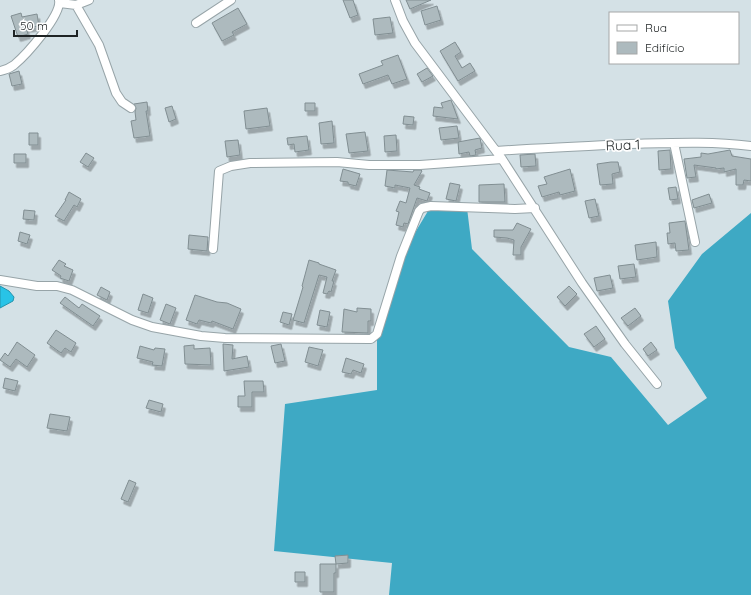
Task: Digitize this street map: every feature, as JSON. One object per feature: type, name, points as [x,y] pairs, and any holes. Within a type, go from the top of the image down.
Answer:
[{"type":"street","points":[[0,71],[13,65],[39,37],[57,13],[60,2],[76,5],[89,0]]},
{"type":"street","points":[[196,23],[231,0]]},
{"type":"street","points":[[395,0],[403,21],[415,43],[502,159],[590,295],[625,344],[657,384]]},
{"type":"street","points":[[76,5],[99,45],[116,92],[122,102],[131,108]]},
{"type":"street","points":[[674,143],[695,242]]},
{"type":"street","name":"Rua 1","points":[[496,151],[548,147],[674,143],[732,144],[751,146]]},
{"type":"street","points":[[213,249],[219,171],[230,166],[250,163],[309,162],[338,162],[370,165],[420,165],[502,159]]},
{"type":"street","points":[[0,280],[37,286],[57,286],[72,290],[132,320],[152,327],[202,336],[225,338],[371,339],[377,334],[401,256],[419,211],[422,208],[430,206],[515,209],[535,208]]},
{"type":"shaded area","points":[[431,206],[467,208],[472,249],[569,347],[611,357],[668,425],[707,398],[675,348],[668,301],[702,254],[751,213],[751,595],[389,595],[392,563],[274,551],[285,404],[377,390],[377,334],[401,256]]},
{"type":"shaded area","points":[[0,286],[9,291],[14,297],[13,301],[0,308]]},
{"type":"building","points":[[343,0],[353,0],[358,15],[350,18]]},
{"type":"building","points":[[406,0],[431,0],[410,9]]},
{"type":"building","points":[[437,6],[441,20],[425,25],[421,11]]},
{"type":"building","points":[[238,8],[247,24],[232,32],[234,35],[222,41],[212,23]]},
{"type":"building","points":[[21,13],[22,17],[37,14],[39,26],[26,28],[28,34],[18,37],[11,16]]},
{"type":"building","points":[[390,17],[393,33],[375,35],[373,19]]},
{"type":"building","points":[[455,42],[461,52],[455,56],[462,68],[470,63],[475,71],[458,81],[440,51]]},
{"type":"building","points":[[398,55],[407,79],[392,84],[388,75],[363,84],[359,74],[383,65],[381,61]]},
{"type":"building","points":[[427,68],[433,76],[422,82],[417,74]]},
{"type":"building","points":[[19,71],[22,84],[12,86],[9,74]]},
{"type":"building","points":[[451,100],[458,119],[433,116],[434,107],[443,108],[441,103]]},
{"type":"building","points":[[147,102],[148,111],[146,111],[150,136],[134,138],[131,121],[136,120],[136,108],[134,104]]},
{"type":"building","points":[[305,103],[315,103],[315,111],[305,111]]},
{"type":"building","points":[[172,106],[176,119],[169,122],[165,108]]},
{"type":"building","points":[[267,108],[270,126],[246,129],[244,111]]},
{"type":"building","points":[[404,116],[414,117],[413,125],[403,124]]},
{"type":"building","points":[[332,121],[334,143],[321,144],[319,123]]},
{"type":"building","points":[[457,126],[459,138],[441,140],[439,128]]},
{"type":"building","points":[[365,132],[368,151],[349,153],[346,134]]},
{"type":"building","points":[[29,133],[38,133],[38,145],[29,145]]},
{"type":"building","points":[[396,135],[397,151],[385,152],[384,136]]},
{"type":"building","points":[[307,136],[309,150],[295,152],[294,144],[288,145],[287,138]]},
{"type":"building","points":[[480,138],[482,148],[475,150],[476,155],[470,156],[469,152],[459,154],[458,142]]},
{"type":"building","points":[[238,140],[240,155],[227,157],[225,141]]},
{"type":"building","points":[[670,150],[671,169],[659,170],[658,151]]},
{"type":"building","points":[[730,150],[732,156],[751,159],[751,181],[744,180],[743,185],[736,185],[736,169],[724,172],[724,168],[716,169],[694,165],[696,177],[687,178],[684,159],[701,157],[701,153],[708,154]]},
{"type":"building","points":[[86,153],[94,158],[88,167],[80,162]]},
{"type":"building","points":[[14,154],[26,154],[26,163],[14,163]]},
{"type":"building","points":[[535,154],[536,166],[521,167],[520,155]]},
{"type":"building","points":[[618,162],[620,172],[612,174],[613,184],[600,185],[597,164]]},
{"type":"building","points":[[343,169],[360,174],[356,186],[348,184],[348,182],[340,181]]},
{"type":"building","points":[[570,169],[575,191],[560,195],[559,192],[542,197],[538,186],[547,184],[544,177]]},
{"type":"building","points":[[387,170],[413,172],[414,170],[421,170],[422,171],[414,185],[420,187],[419,189],[430,193],[427,201],[417,198],[408,224],[404,223],[403,227],[396,225],[399,212],[396,211],[400,201],[406,203],[410,188],[395,185],[395,188],[385,186]]},
{"type":"building","points":[[450,183],[460,185],[456,201],[446,199]]},
{"type":"building","points":[[504,184],[505,202],[479,202],[479,185]]},
{"type":"building","points":[[676,187],[678,199],[670,200],[668,188]]},
{"type":"building","points":[[69,192],[81,199],[77,207],[74,205],[64,221],[55,216],[66,200]]},
{"type":"building","points":[[709,194],[712,203],[694,208],[692,200]]},
{"type":"building","points":[[595,199],[599,216],[589,218],[585,201]]},
{"type":"building","points":[[24,210],[35,211],[34,220],[23,219]]},
{"type":"building","points":[[685,221],[689,250],[676,251],[675,243],[668,244],[667,233],[670,233],[669,223]]},
{"type":"building","points":[[517,223],[531,229],[521,247],[521,255],[513,255],[514,240],[494,237],[494,230],[513,230]]},
{"type":"building","points":[[20,232],[30,235],[27,244],[18,241]]},
{"type":"building","points":[[189,235],[208,237],[207,251],[188,249]]},
{"type":"building","points":[[656,242],[657,257],[637,260],[635,245]]},
{"type":"building","points":[[59,260],[66,264],[64,266],[73,270],[69,281],[60,278],[61,276],[52,270]]},
{"type":"building","points":[[309,260],[336,270],[332,281],[334,281],[331,292],[329,291],[327,294],[323,293],[327,277],[319,275],[304,323],[293,320]]},
{"type":"building","points":[[634,264],[636,277],[620,279],[618,266]]},
{"type":"building","points":[[610,275],[613,288],[597,291],[594,278]]},
{"type":"building","points":[[569,286],[577,294],[565,306],[557,297]]},
{"type":"building","points":[[101,287],[110,292],[107,300],[97,295]]},
{"type":"building","points":[[143,294],[153,298],[148,313],[138,310]]},
{"type":"building","points":[[195,295],[217,302],[227,303],[241,309],[233,329],[212,321],[211,323],[199,320],[197,324],[186,320]]},
{"type":"building","points":[[65,297],[79,308],[82,304],[100,316],[93,326],[60,303]]},
{"type":"building","points":[[166,304],[176,308],[170,324],[160,320]]},
{"type":"building","points":[[357,308],[371,309],[371,321],[368,321],[368,333],[342,332],[344,309],[357,312]]},
{"type":"building","points":[[635,308],[641,316],[628,326],[621,318]]},
{"type":"building","points":[[320,310],[330,312],[327,327],[317,325]]},
{"type":"building","points":[[283,312],[292,314],[289,325],[280,322]]},
{"type":"building","points":[[596,326],[605,339],[594,347],[584,334]]},
{"type":"building","points":[[56,330],[76,343],[71,352],[65,348],[61,353],[47,343]]},
{"type":"building","points":[[17,342],[35,355],[27,367],[16,359],[10,367],[0,360],[5,353],[8,356]]},
{"type":"building","points":[[651,342],[657,350],[648,356],[643,349]]},
{"type":"building","points":[[223,344],[233,345],[232,359],[247,356],[249,367],[224,371]]},
{"type":"building","points":[[281,344],[285,361],[275,363],[271,346]]},
{"type":"building","points":[[194,345],[194,349],[210,348],[211,365],[185,364],[184,346]]},
{"type":"building","points":[[140,346],[154,350],[155,348],[165,349],[162,366],[152,365],[153,362],[137,358]]},
{"type":"building","points":[[309,347],[323,350],[318,366],[305,362]]},
{"type":"building","points":[[346,358],[364,364],[361,373],[353,370],[351,374],[342,372]]},
{"type":"building","points":[[5,378],[18,381],[15,391],[3,388]]},
{"type":"building","points":[[244,381],[263,381],[264,392],[252,392],[252,407],[238,407],[238,396],[245,396]]},
{"type":"building","points":[[149,400],[163,404],[161,412],[146,408]]},
{"type":"building","points":[[50,414],[70,417],[67,431],[47,428]]},
{"type":"building","points":[[129,480],[136,483],[128,502],[121,499]]},
{"type":"building","points":[[348,555],[348,563],[336,564],[335,556]]},
{"type":"building","points":[[320,564],[336,564],[336,573],[334,573],[334,592],[320,592]]},
{"type":"building","points":[[295,572],[305,572],[305,582],[295,582]]}]
